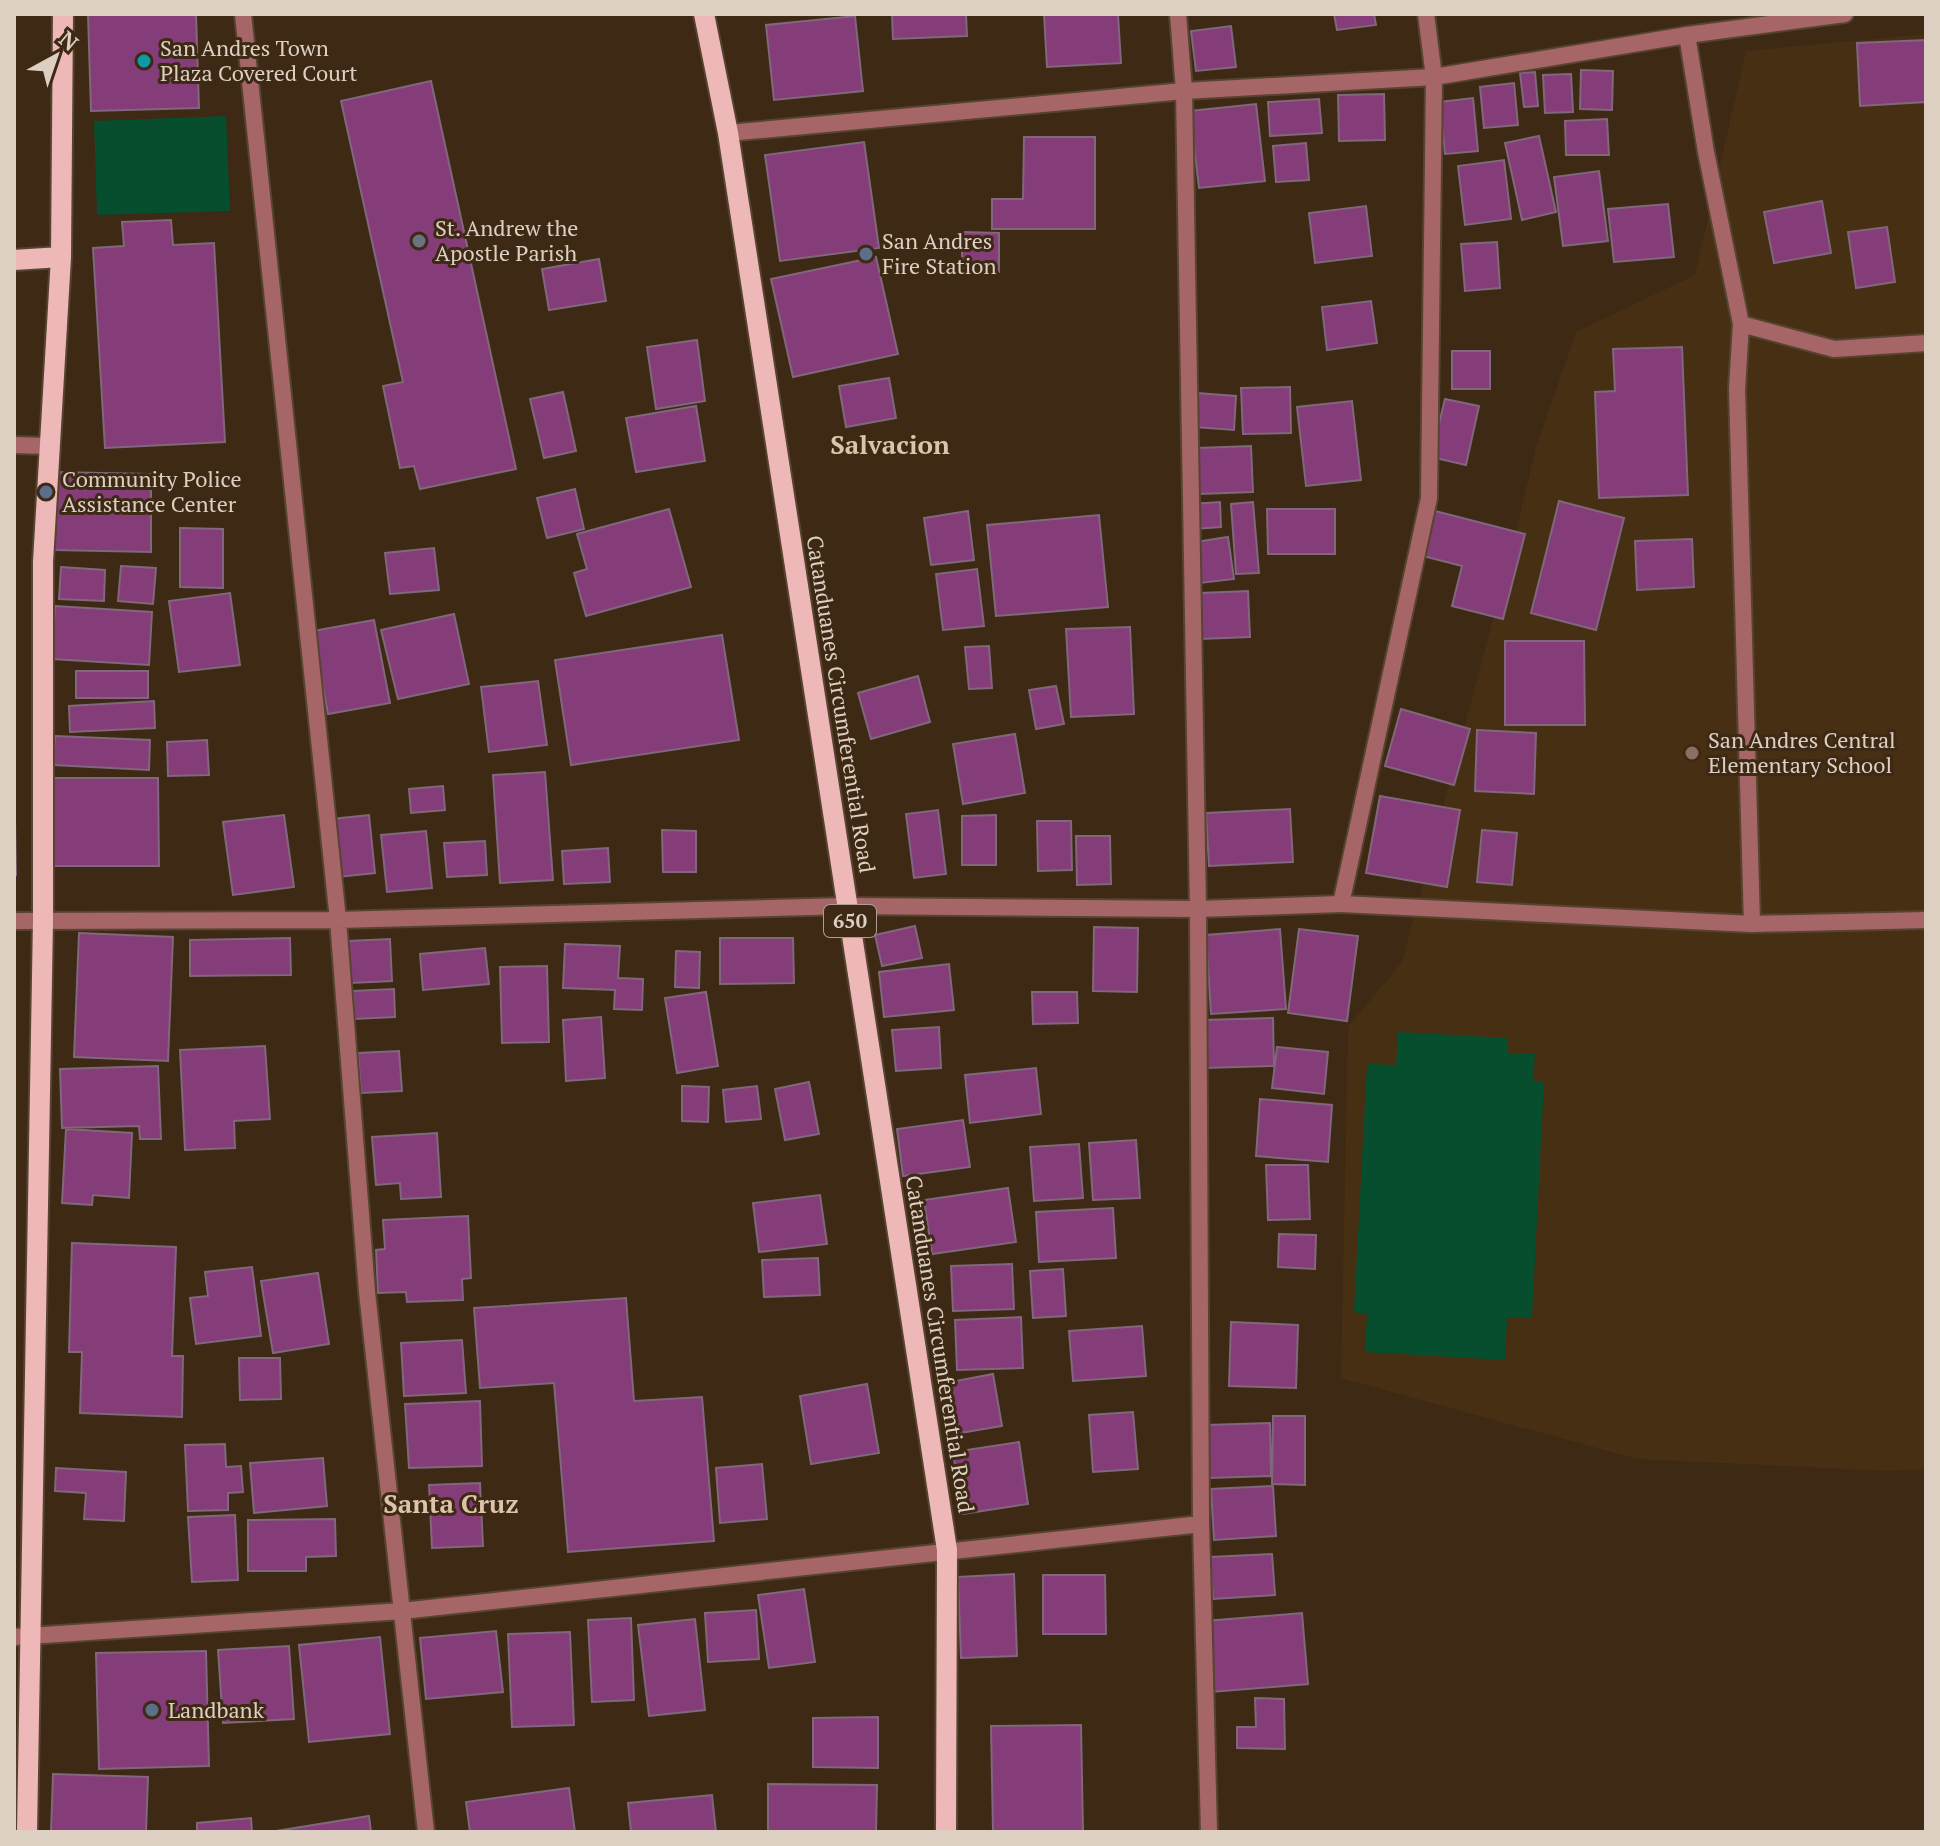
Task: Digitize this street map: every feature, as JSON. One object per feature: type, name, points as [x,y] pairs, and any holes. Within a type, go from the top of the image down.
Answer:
[{"type":"main road","points":[[27,1832],[23,1636],[43,920],[43,562],[61,257],[63,14]]},
{"type":"main road","name":"Catanduanes Circumferential Road","points":[[704,14],[728,133],[947,1550],[946,1832]]},
{"type":"main road","points":[[14,260],[61,257]]},
{"type":"street","points":[[243,14],[338,920],[367,1292],[426,1832]]},
{"type":"street","points":[[1178,14],[1184,91],[1198,909],[1201,1524],[1209,1832]]},
{"type":"street","points":[[1341,904],[1429,498],[1434,77],[1426,14]]},
{"type":"street","points":[[728,133],[1184,91],[1434,77],[1687,35],[1845,14]]},
{"type":"street","points":[[1687,35],[1706,152],[1741,324],[1737,389],[1752,924]]},
{"type":"street","points":[[1741,324],[1834,349],[1926,343]]},
{"type":"street","points":[[14,445],[49,446]]},
{"type":"street","points":[[14,921],[338,920],[847,906],[1198,909],[1341,904],[1752,924],[1926,920]]},
{"type":"street","points":[[23,1636],[402,1611],[1201,1524]]},
{"type":"shaded area","name":"San Andres Central Elementary School","points":[[1926,34],[1926,1469],[1889,1471],[1637,1459],[1341,1378],[1348,1027],[1402,962],[1536,447],[1576,332],[1695,275],[1746,51]]},
{"type":"green space","points":[[226,116],[230,211],[97,215],[94,121]]},
{"type":"green space","points":[[1398,1032],[1508,1038],[1508,1053],[1535,1054],[1533,1081],[1544,1081],[1532,1317],[1507,1317],[1505,1360],[1365,1352],[1367,1314],[1354,1312],[1367,1064],[1396,1065]]},
{"type":"building","name":"San Andres Town Plaza Covered Court","points":[[88,14],[196,14],[199,108],[91,111]]},
{"type":"building","points":[[892,14],[966,14],[967,36],[893,39]]},
{"type":"building","points":[[1044,14],[1118,14],[1121,63],[1047,67]]},
{"type":"building","points":[[1334,14],[1374,14],[1376,25],[1337,30]]},
{"type":"building","points":[[855,16],[863,91],[774,100],[766,25]]},
{"type":"building","points":[[1231,26],[1236,67],[1196,71],[1191,31]]},
{"type":"building","points":[[1926,40],[1926,102],[1860,106],[1857,43]]},
{"type":"building","points":[[1581,70],[1613,71],[1612,110],[1580,109]]},
{"type":"building","points":[[1535,72],[1538,106],[1524,107],[1520,73]]},
{"type":"building","points":[[1571,74],[1573,112],[1545,113],[1543,75]]},
{"type":"building","name":"St. Andrew the Apostle Parish","points":[[431,81],[516,469],[420,489],[414,466],[400,468],[383,386],[403,382],[341,101]]},
{"type":"building","points":[[1514,83],[1518,125],[1484,128],[1480,87]]},
{"type":"building","points":[[1384,94],[1385,140],[1339,141],[1338,95]]},
{"type":"building","points":[[1473,98],[1478,151],[1445,154],[1440,102]]},
{"type":"building","points":[[1319,99],[1322,133],[1270,136],[1268,102]]},
{"type":"building","points":[[1256,104],[1265,181],[1199,188],[1190,111]]},
{"type":"building","points":[[1607,119],[1609,155],[1566,155],[1565,121]]},
{"type":"building","points":[[1539,136],[1556,212],[1522,220],[1505,143]]},
{"type":"building","points":[[1024,137],[1095,137],[1095,229],[992,229],[992,199],[1023,199]]},
{"type":"building","points":[[864,142],[879,248],[780,261],[765,155]]},
{"type":"building","points":[[1306,143],[1309,180],[1276,182],[1273,146]]},
{"type":"building","points":[[1504,160],[1511,219],[1465,225],[1458,166]]},
{"type":"building","points":[[1599,171],[1608,241],[1563,246],[1554,177]]},
{"type":"building","points":[[1822,201],[1831,253],[1774,263],[1764,212]]},
{"type":"building","points":[[1668,204],[1674,257],[1614,262],[1608,209]]},
{"type":"building","points":[[1366,206],[1372,256],[1315,263],[1309,213]]},
{"type":"building","points":[[171,220],[173,245],[214,243],[225,442],[105,448],[93,248],[124,246],[122,222]]},
{"type":"building","points":[[1887,227],[1895,282],[1856,288],[1848,232]]},
{"type":"building","points":[[962,232],[999,233],[999,272],[962,272]]},
{"type":"building","points":[[1497,242],[1500,288],[1465,291],[1461,244]]},
{"type":"building","points":[[876,257],[898,354],[793,377],[771,279]]},
{"type":"building","points":[[599,259],[606,301],[549,310],[542,269]]},
{"type":"building","points":[[1371,301],[1377,343],[1327,350],[1322,307]]},
{"type":"building","points":[[697,340],[705,401],[656,409],[647,347]]},
{"type":"building","points":[[1682,347],[1688,495],[1599,498],[1595,392],[1615,391],[1613,349]]},
{"type":"building","points":[[1452,351],[1490,351],[1490,389],[1452,389]]},
{"type":"building","points":[[889,378],[896,418],[846,427],[839,386]]},
{"type":"building","points":[[1290,387],[1291,433],[1243,434],[1241,388]]},
{"type":"building","points":[[563,392],[576,451],[544,458],[530,399]]},
{"type":"building","points":[[1197,393],[1236,396],[1234,430],[1195,427]]},
{"type":"building","points":[[1445,399],[1479,406],[1466,465],[1431,457]]},
{"type":"building","points":[[1352,401],[1361,480],[1306,486],[1297,407]]},
{"type":"building","points":[[696,406],[705,461],[636,472],[626,418]]},
{"type":"building","points":[[1251,446],[1253,492],[1199,494],[1197,448]]},
{"type":"building","points":[[54,472],[151,474],[151,552],[53,550]]},
{"type":"building","points":[[575,489],[584,529],[547,538],[537,498]]},
{"type":"building","points":[[1559,501],[1624,518],[1596,630],[1531,613]]},
{"type":"building","points":[[1220,502],[1221,527],[1194,529],[1192,504]]},
{"type":"building","points":[[1253,502],[1259,573],[1236,574],[1231,504]]},
{"type":"building","points":[[669,509],[691,587],[586,616],[574,573],[587,569],[577,534]]},
{"type":"building","points":[[1267,509],[1335,509],[1335,554],[1268,554]]},
{"type":"building","points":[[968,511],[974,560],[931,565],[924,518]]},
{"type":"building","points":[[1435,511],[1525,534],[1503,619],[1452,606],[1462,566],[1423,556]]},
{"type":"building","points":[[1099,515],[1108,607],[996,616],[987,525]]},
{"type":"building","points":[[180,528],[223,529],[223,588],[180,587]]},
{"type":"building","points":[[1228,537],[1234,579],[1200,583],[1195,542]]},
{"type":"building","points":[[1692,539],[1694,587],[1637,590],[1635,541]]},
{"type":"building","points":[[434,548],[439,590],[390,594],[385,553]]},
{"type":"building","points":[[121,566],[156,568],[153,604],[118,601]]},
{"type":"building","points":[[61,567],[105,570],[104,601],[59,599]]},
{"type":"building","points":[[977,569],[984,626],[943,630],[936,574]]},
{"type":"building","points":[[1248,591],[1250,637],[1201,639],[1200,593]]},
{"type":"building","points":[[230,593],[240,665],[179,672],[169,601]]},
{"type":"building","points":[[55,606],[152,612],[149,665],[52,659]]},
{"type":"building","points":[[454,614],[469,684],[398,699],[381,630]]},
{"type":"building","points":[[374,620],[390,703],[328,714],[313,631]]},
{"type":"building","points":[[1130,627],[1134,714],[1071,717],[1066,629]]},
{"type":"building","points":[[722,635],[739,740],[571,765],[555,660]]},
{"type":"building","points":[[1505,641],[1584,641],[1585,725],[1505,725]]},
{"type":"building","points":[[989,646],[992,688],[969,689],[965,647]]},
{"type":"building","points":[[76,671],[148,671],[148,698],[76,698]]},
{"type":"building","points":[[918,676],[930,722],[871,739],[858,693]]},
{"type":"building","points":[[538,681],[547,745],[489,752],[481,687]]},
{"type":"building","points":[[1056,686],[1064,724],[1036,729],[1029,690]]},
{"type":"building","points":[[154,701],[155,728],[70,732],[69,706]]},
{"type":"building","points":[[1401,709],[1470,729],[1454,785],[1385,766]]},
{"type":"building","points":[[1477,730],[1536,733],[1534,794],[1475,791]]},
{"type":"building","points":[[1015,734],[1025,793],[963,804],[953,744]]},
{"type":"building","points":[[55,736],[150,740],[149,770],[53,765]]},
{"type":"building","points":[[207,740],[209,775],[168,776],[167,742]]},
{"type":"building","points":[[14,764],[16,875],[14,875]]},
{"type":"building","points":[[545,772],[553,880],[500,883],[493,775]]},
{"type":"building","points":[[54,778],[158,778],[159,866],[54,866]]},
{"type":"building","points":[[443,786],[445,810],[411,813],[409,789]]},
{"type":"building","points":[[1380,796],[1460,810],[1447,887],[1366,873]]},
{"type":"building","points":[[1290,809],[1293,862],[1209,866],[1206,813]]},
{"type":"building","points":[[938,810],[946,874],[914,878],[906,814]]},
{"type":"building","points":[[284,815],[294,887],[233,895],[223,822]]},
{"type":"building","points":[[369,815],[375,873],[338,877],[332,819]]},
{"type":"building","points":[[996,815],[996,865],[962,865],[962,816]]},
{"type":"building","points":[[1037,821],[1071,821],[1072,870],[1038,871]]},
{"type":"building","points":[[662,830],[696,831],[696,872],[663,872]]},
{"type":"building","points":[[1482,830],[1517,833],[1512,885],[1477,882]]},
{"type":"building","points":[[426,831],[432,888],[387,892],[381,835]]},
{"type":"building","points":[[1076,836],[1110,836],[1111,884],[1077,885]]},
{"type":"building","points":[[485,841],[487,875],[447,877],[444,843]]},
{"type":"building","points":[[608,848],[610,882],[564,884],[562,851]]},
{"type":"building","points":[[915,926],[922,958],[882,966],[875,935]]},
{"type":"building","points":[[1094,927],[1138,928],[1137,992],[1093,991]]},
{"type":"building","points":[[1280,929],[1286,1009],[1211,1014],[1206,935]]},
{"type":"building","points":[[1299,929],[1358,936],[1347,1021],[1288,1013]]},
{"type":"building","points":[[79,933],[173,937],[168,1061],[74,1057]]},
{"type":"building","points":[[290,938],[291,975],[190,976],[190,940]]},
{"type":"building","points":[[720,938],[793,938],[794,983],[720,984]]},
{"type":"building","points":[[390,939],[392,981],[351,983],[348,941]]},
{"type":"building","points":[[565,944],[620,946],[618,978],[643,979],[642,1010],[614,1009],[615,990],[563,988]]},
{"type":"building","points":[[485,948],[489,984],[423,990],[420,954]]},
{"type":"building","points":[[676,951],[700,952],[699,988],[675,987]]},
{"type":"building","points":[[949,964],[954,1010],[884,1017],[879,972]]},
{"type":"building","points":[[547,966],[549,1042],[502,1043],[500,967]]},
{"type":"building","points":[[394,989],[395,1017],[354,1019],[353,991]]},
{"type":"building","points":[[706,992],[718,1066],[677,1073],[665,998]]},
{"type":"building","points":[[1032,992],[1077,992],[1078,1023],[1033,1024]]},
{"type":"building","points":[[601,1017],[605,1078],[566,1081],[563,1020]]},
{"type":"building","points":[[1273,1018],[1274,1066],[1206,1068],[1204,1020]]},
{"type":"building","points":[[939,1027],[941,1068],[896,1071],[892,1030]]},
{"type":"building","points":[[265,1046],[270,1119],[234,1121],[235,1148],[185,1150],[180,1050]]},
{"type":"building","points":[[1277,1047],[1328,1052],[1324,1094],[1272,1088]]},
{"type":"building","points":[[399,1051],[402,1091],[361,1093],[358,1053]]},
{"type":"building","points":[[158,1066],[161,1139],[140,1139],[139,1126],[62,1128],[60,1069]]},
{"type":"building","points":[[1036,1068],[1041,1114],[970,1123],[965,1075]]},
{"type":"building","points":[[809,1082],[819,1134],[785,1140],[775,1089]]},
{"type":"building","points":[[682,1086],[709,1087],[708,1122],[682,1121]]},
{"type":"building","points":[[757,1086],[761,1119],[726,1122],[723,1090]]},
{"type":"building","points":[[1260,1099],[1332,1105],[1328,1162],[1256,1156]]},
{"type":"building","points":[[963,1120],[970,1167],[903,1176],[897,1129]]},
{"type":"building","points":[[66,1129],[132,1133],[129,1198],[93,1195],[92,1205],[62,1203]]},
{"type":"building","points":[[437,1133],[441,1197],[401,1199],[400,1183],[376,1185],[372,1137]]},
{"type":"building","points":[[1136,1140],[1140,1198],[1093,1200],[1089,1143]]},
{"type":"building","points":[[1079,1144],[1083,1198],[1034,1201],[1030,1147]]},
{"type":"building","points":[[1266,1165],[1308,1165],[1310,1219],[1268,1220]]},
{"type":"building","points":[[1008,1188],[1016,1242],[932,1254],[924,1200]]},
{"type":"building","points":[[820,1195],[827,1244],[759,1252],[753,1203]]},
{"type":"building","points":[[1113,1208],[1116,1258],[1039,1262],[1036,1212]]},
{"type":"building","points":[[468,1216],[471,1278],[462,1279],[463,1300],[407,1302],[406,1292],[378,1293],[376,1250],[385,1249],[383,1220]]},
{"type":"building","points":[[1279,1234],[1316,1235],[1315,1269],[1278,1267]]},
{"type":"building","points":[[72,1243],[176,1247],[172,1356],[183,1356],[182,1417],[80,1413],[82,1352],[69,1352]]},
{"type":"building","points":[[818,1258],[820,1295],[764,1297],[762,1260]]},
{"type":"building","points":[[1012,1264],[1014,1309],[953,1311],[951,1266]]},
{"type":"building","points":[[252,1267],[261,1336],[196,1344],[190,1298],[208,1296],[205,1272]]},
{"type":"building","points":[[1063,1269],[1066,1316],[1033,1318],[1030,1271]]},
{"type":"building","points":[[318,1273],[329,1344],[273,1353],[261,1281]]},
{"type":"building","points":[[626,1298],[634,1401],[702,1397],[714,1541],[568,1552],[554,1383],[480,1388],[474,1308]]},
{"type":"building","points":[[1021,1317],[1023,1368],[957,1370],[955,1320]]},
{"type":"building","points":[[1231,1322],[1298,1325],[1296,1388],[1229,1386]]},
{"type":"building","points":[[1142,1326],[1146,1376],[1073,1381],[1069,1331]]},
{"type":"building","points":[[462,1340],[466,1393],[404,1396],[401,1343]]},
{"type":"building","points":[[239,1358],[280,1358],[281,1399],[240,1400]]},
{"type":"building","points":[[993,1374],[1002,1426],[954,1434],[945,1383]]},
{"type":"building","points":[[867,1384],[879,1453],[811,1464],[800,1396]]},
{"type":"building","points":[[480,1401],[482,1466],[409,1468],[405,1404]]},
{"type":"building","points":[[1133,1412],[1138,1469],[1093,1472],[1089,1415]]},
{"type":"building","points":[[1273,1416],[1305,1416],[1305,1485],[1272,1484]]},
{"type":"building","points":[[1270,1423],[1271,1476],[1209,1478],[1206,1425]]},
{"type":"building","points":[[1019,1442],[1028,1504],[962,1514],[953,1452]]},
{"type":"building","points":[[225,1444],[226,1467],[241,1466],[243,1492],[228,1493],[228,1510],[188,1511],[185,1445]]},
{"type":"building","points":[[323,1458],[327,1506],[254,1513],[250,1463]]},
{"type":"building","points":[[762,1464],[767,1519],[720,1523],[716,1468]]},
{"type":"building","points":[[56,1468],[126,1472],[124,1521],[84,1519],[86,1493],[55,1491]]},
{"type":"building","points":[[480,1483],[483,1546],[432,1548],[429,1485]]},
{"type":"building","points":[[1273,1486],[1276,1536],[1214,1540],[1211,1489]]},
{"type":"building","points":[[235,1515],[238,1580],[192,1582],[188,1517]]},
{"type":"building","points":[[335,1519],[336,1556],[306,1557],[306,1571],[248,1571],[248,1520]]},
{"type":"building","points":[[1272,1554],[1275,1595],[1213,1599],[1210,1557]]},
{"type":"building","points":[[1014,1574],[1017,1656],[961,1658],[958,1577]]},
{"type":"building","points":[[1043,1575],[1105,1575],[1106,1634],[1043,1634]]},
{"type":"building","points":[[804,1589],[815,1662],[769,1668],[758,1595]]},
{"type":"building","points":[[756,1610],[759,1659],[708,1662],[705,1613]]},
{"type":"building","points":[[1302,1613],[1308,1684],[1211,1692],[1205,1621]]},
{"type":"building","points":[[631,1618],[634,1700],[592,1702],[588,1620]]},
{"type":"building","points":[[695,1619],[705,1710],[649,1716],[638,1625]]},
{"type":"building","points":[[496,1631],[503,1692],[426,1699],[420,1638]]},
{"type":"building","points":[[570,1632],[574,1725],[512,1727],[508,1634]]},
{"type":"building","points":[[380,1637],[390,1734],[309,1742],[299,1645]]},
{"type":"building","points":[[289,1646],[294,1719],[223,1723],[218,1650]]},
{"type":"building","name":"Landbank","points":[[206,1651],[209,1766],[99,1769],[96,1653]]},
{"type":"building","points":[[1255,1698],[1284,1699],[1285,1749],[1237,1748],[1237,1727],[1256,1727]]},
{"type":"building","points":[[878,1717],[878,1768],[813,1767],[813,1718]]},
{"type":"building","points":[[1081,1725],[1083,1832],[993,1832],[991,1726]]},
{"type":"building","points":[[53,1774],[148,1777],[146,1832],[51,1832]]},
{"type":"building","points":[[768,1784],[877,1785],[876,1832],[768,1832]]},
{"type":"building","points":[[569,1788],[575,1832],[470,1832],[466,1802]]},
{"type":"building","points":[[712,1795],[716,1832],[631,1832],[628,1803]]},
{"type":"building","points":[[369,1816],[371,1832],[270,1832]]},
{"type":"building","points":[[251,1818],[252,1832],[197,1832],[197,1823]]},
{"type":"place","name":"San Andres Town Plaza Covered Court","points":[[144,61]]},
{"type":"place","name":"St. Andrew the Apostle Parish","points":[[419,241]]},
{"type":"place","name":"San Andres Fire Station","points":[[866,254]]},
{"type":"place","name":"Community Police Assistance Center","points":[[46,492]]},
{"type":"place","name":"San Andres Central Elementary School","points":[[1692,753]]},
{"type":"place","name":"Landbank","points":[[152,1710]]},
{"type":"district","name":"Salvacion","points":[[890,445]]},
{"type":"district","name":"Santa Cruz","points":[[451,1504]]}]
